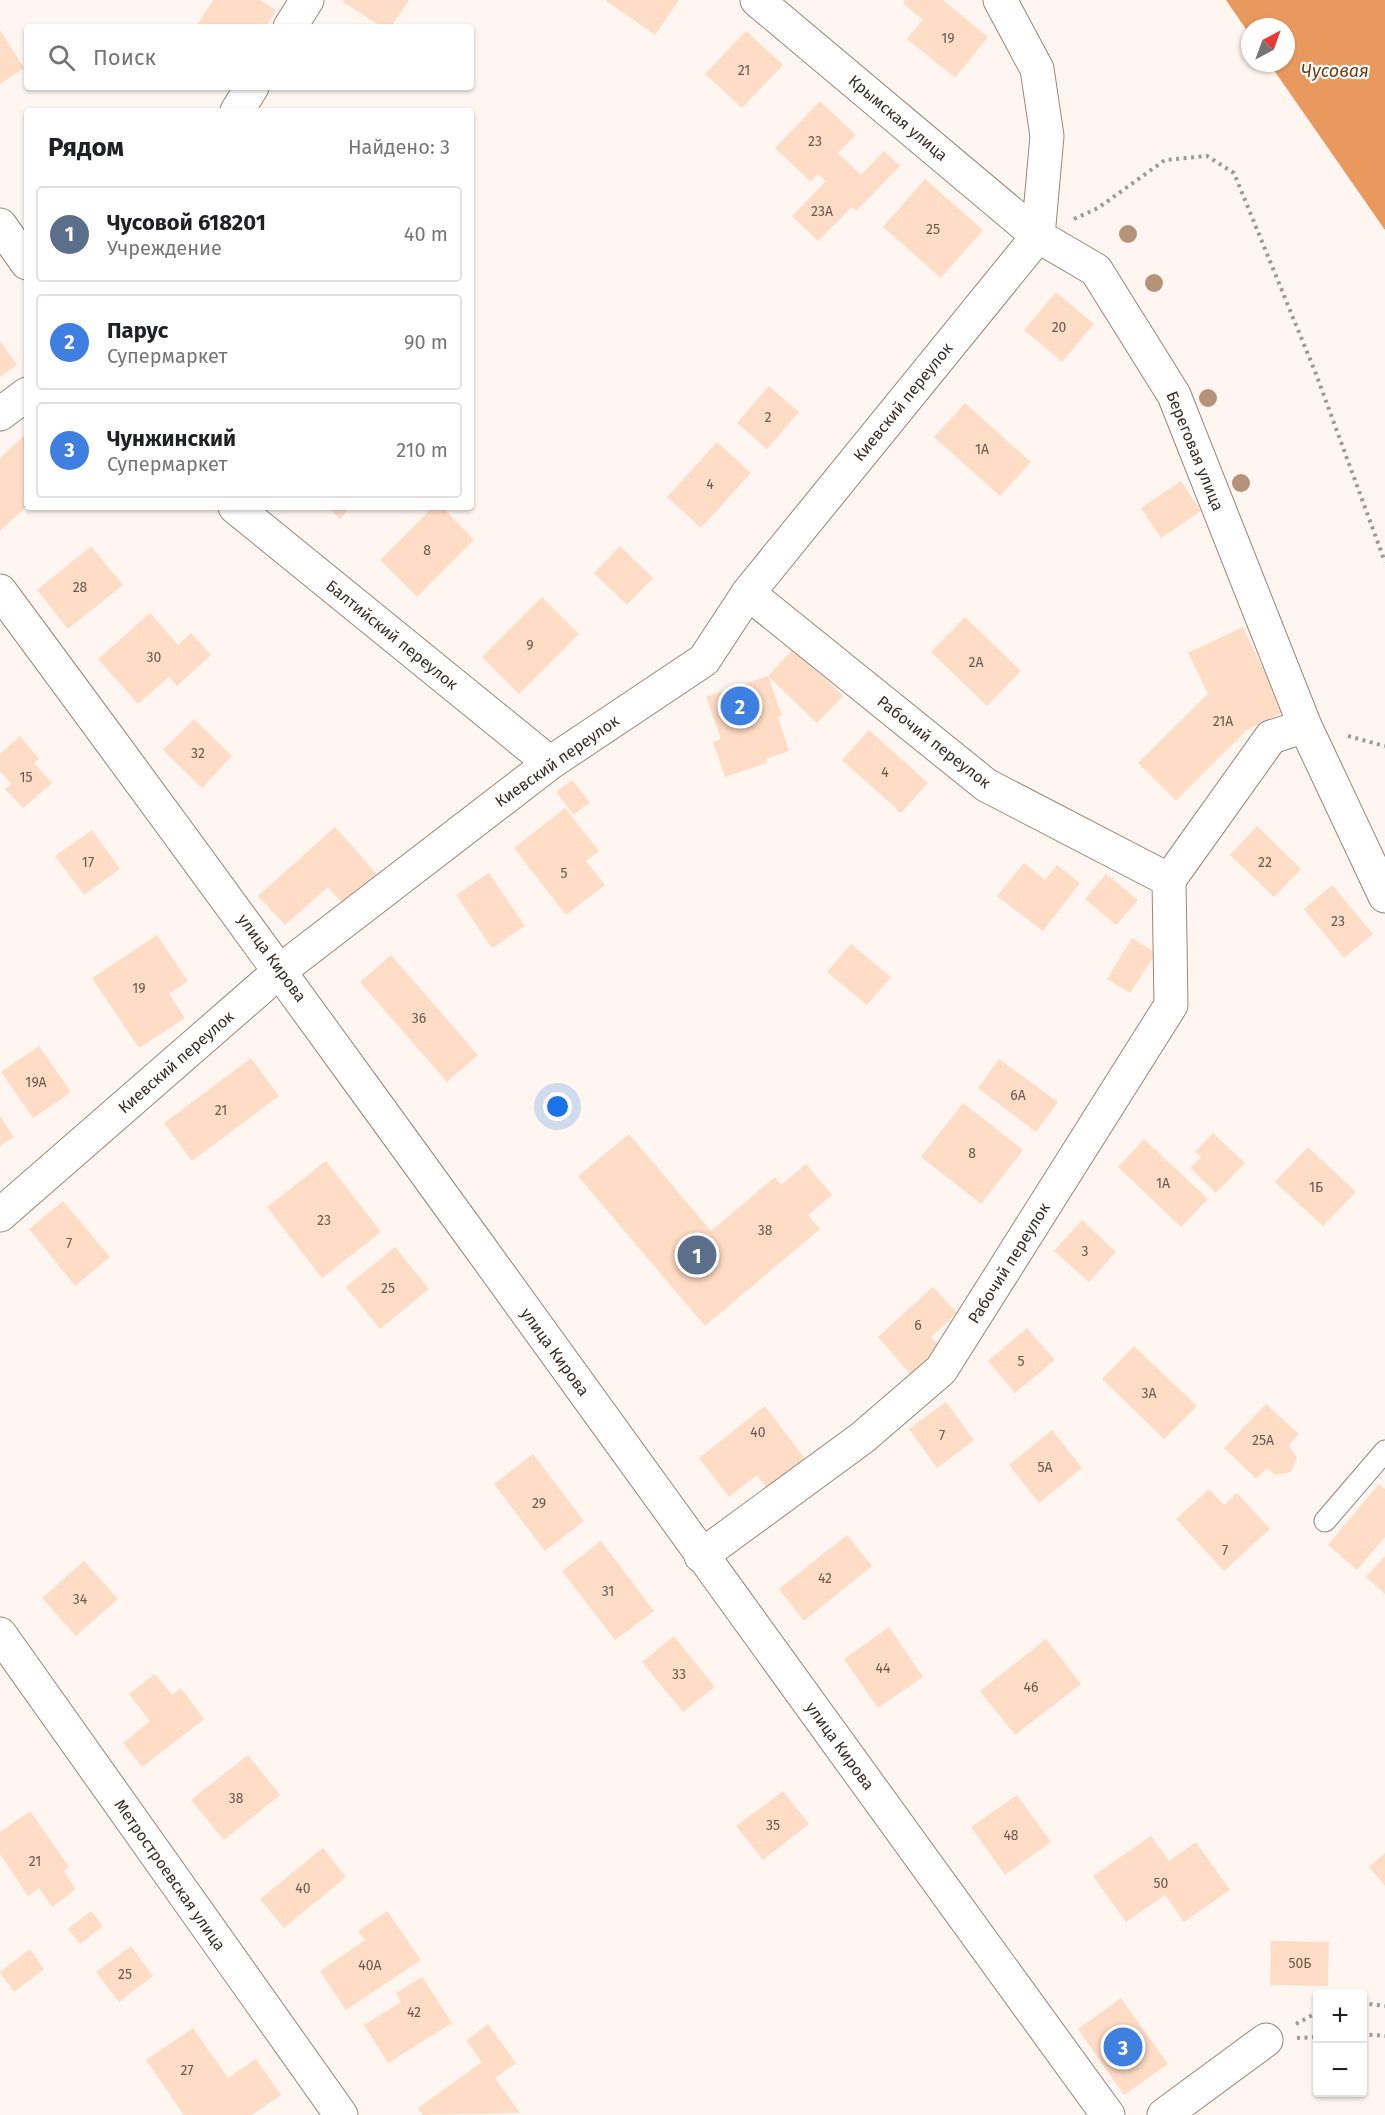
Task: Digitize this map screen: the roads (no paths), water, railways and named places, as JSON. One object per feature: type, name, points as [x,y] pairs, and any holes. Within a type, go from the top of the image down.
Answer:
[{"type":"street","points":[[292,24],[307,0]]},
{"type":"street","name":"Крымская улица","points":[[757,0],[1038,236]]},
{"type":"street","points":[[1000,0],[1037,69],[1047,136],[1038,236]]},
{"type":"street","points":[[239,108],[250,90]]},
{"type":"street","points":[[0,225],[24,259]]},
{"type":"street","name":"Киевский переулок","points":[[0,1215],[281,970],[550,763],[704,660],[748,593],[1038,236]]},
{"type":"street","name":"Береговая улица","points":[[1038,236],[1096,270],[1174,395],[1305,726],[1385,896]]},
{"type":"street","points":[[0,414],[24,396]]},
{"type":"street","name":"Балтийский переулок","points":[[239,510],[550,763]]},
{"type":"street","name":"улица Кирова","points":[[0,591],[281,970],[701,1556],[1108,2115]]},
{"type":"street","name":"Рабочий переулок","points":[[701,1556],[862,1438],[941,1370],[1171,1005],[1169,880],[986,785],[748,593]]},
{"type":"street","points":[[1169,880],[1271,737],[1305,726]]},
{"type":"street","name":"Метростроевская улица","points":[[0,1634],[341,2115]]},
{"type":"street","points":[[1164,2115],[1266,2040]]},
{"type":"lane","points":[[1324,1521],[1385,1451]]},
{"type":"water","name":"Чусовая","points":[[1226,0],[1385,0],[1385,230],[1275,72],[1295,72],[1295,18],[1241,18],[1241,22]]},
{"type":"place","name":"Парус","points":[[740,706]]},
{"type":"place","name":"Чусовой 618201","points":[[697,1255]]},
{"type":"place","name":"Чунжинский","points":[[1123,2047]]}]
